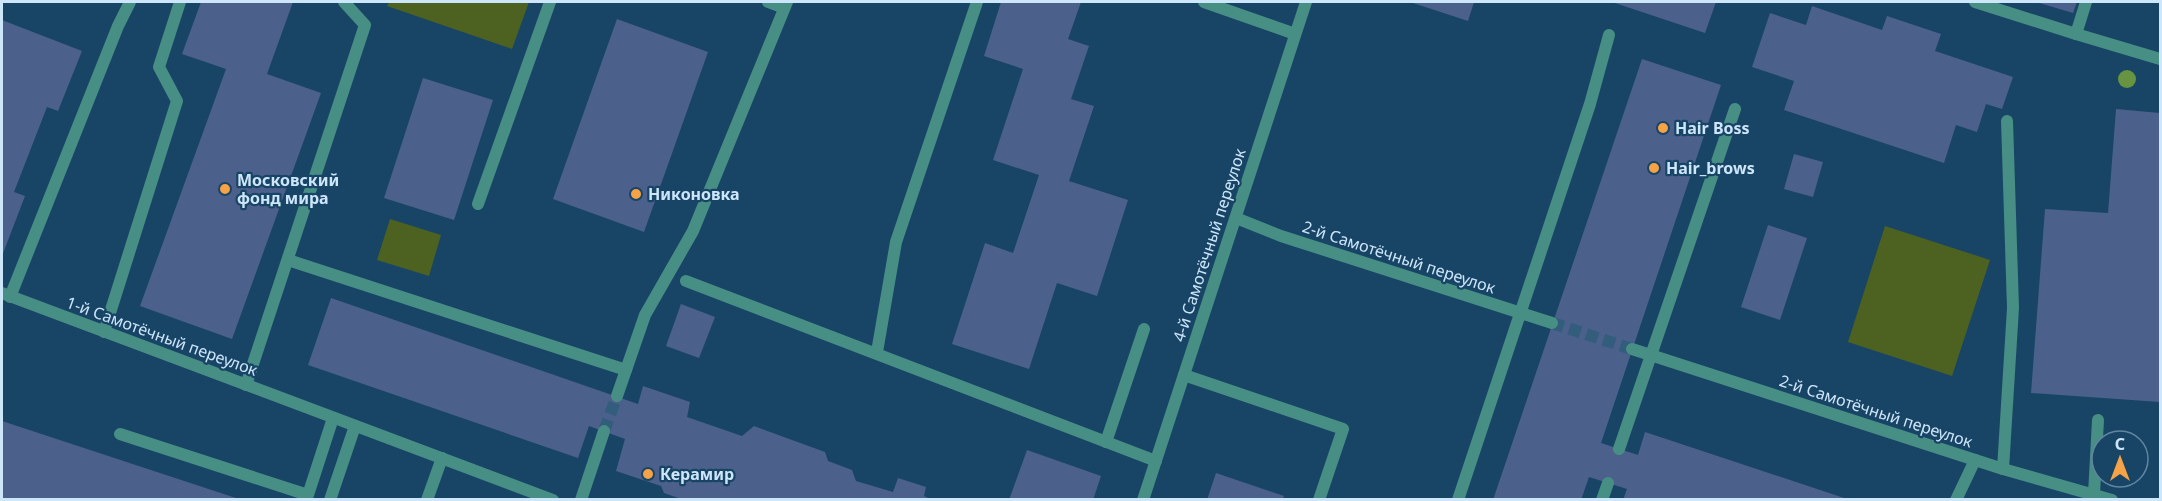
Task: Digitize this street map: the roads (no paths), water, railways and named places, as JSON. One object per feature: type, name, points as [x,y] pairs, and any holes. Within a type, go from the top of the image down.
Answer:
[{"type":"street","points":[[6,295],[129,2]]},
{"type":"street","points":[[104,332],[177,101],[159,67],[180,2]]},
{"type":"street","points":[[246,384],[365,25],[344,2]]},
{"type":"street","points":[[478,204],[550,2]]},
{"type":"street","points":[[617,396],[645,315],[693,231],[785,4],[768,2]]},
{"type":"street","points":[[877,352],[896,242],[977,2]]},
{"type":"street","points":[[1204,2],[1295,34]]},
{"type":"street","name":"4-й Самотёчный переулок","points":[[1143,500],[1306,2]]},
{"type":"street","points":[[1975,2],[2160,59]]},
{"type":"street","points":[[2076,34],[2086,2]]},
{"type":"street","points":[[1458,500],[1590,104],[1609,36]]},
{"type":"street","points":[[1619,449],[1735,109]]},
{"type":"street","points":[[2003,469],[2013,308],[2007,121]]},
{"type":"street","name":"2-й Самотёчный переулок","points":[[1236,218],[1281,236],[1552,323]]},
{"type":"street","points":[[288,260],[626,370]]},
{"type":"street","points":[[686,281],[877,352],[1155,461]]},
{"type":"street","name":"1-й Самотёчный переулок","points":[[6,295],[553,500]]},
{"type":"street","points":[[1106,442],[1144,329]]},
{"type":"street","name":"2-й Самотёчный переулок","points":[[1632,349],[2003,469],[2112,500]]},
{"type":"street","points":[[1184,375],[1343,429],[1319,500]]},
{"type":"street","points":[[120,434],[308,495],[333,418]]},
{"type":"street","points":[[2094,494],[2098,420]]},
{"type":"street","points":[[330,500],[355,426]]},
{"type":"street","points":[[580,500],[604,431]]},
{"type":"street","points":[[427,500],[442,458]]},
{"type":"street","points":[[1956,500],[1975,460]]},
{"type":"street","points":[[1602,500],[1608,483]]},
{"type":"tunnel","points":[[1552,323],[1632,349]]},
{"type":"tunnel","points":[[604,431],[617,396]]},
{"type":"place","name":"Hair Boss","points":[[1663,128]]},
{"type":"place","name":"Hair_brows","points":[[1654,168]]},
{"type":"place","name":"Московский фонд мира","points":[[225,189]]},
{"type":"place","name":"Никоновка","points":[[636,194]]},
{"type":"place","name":"Керамир","points":[[648,474]]}]
